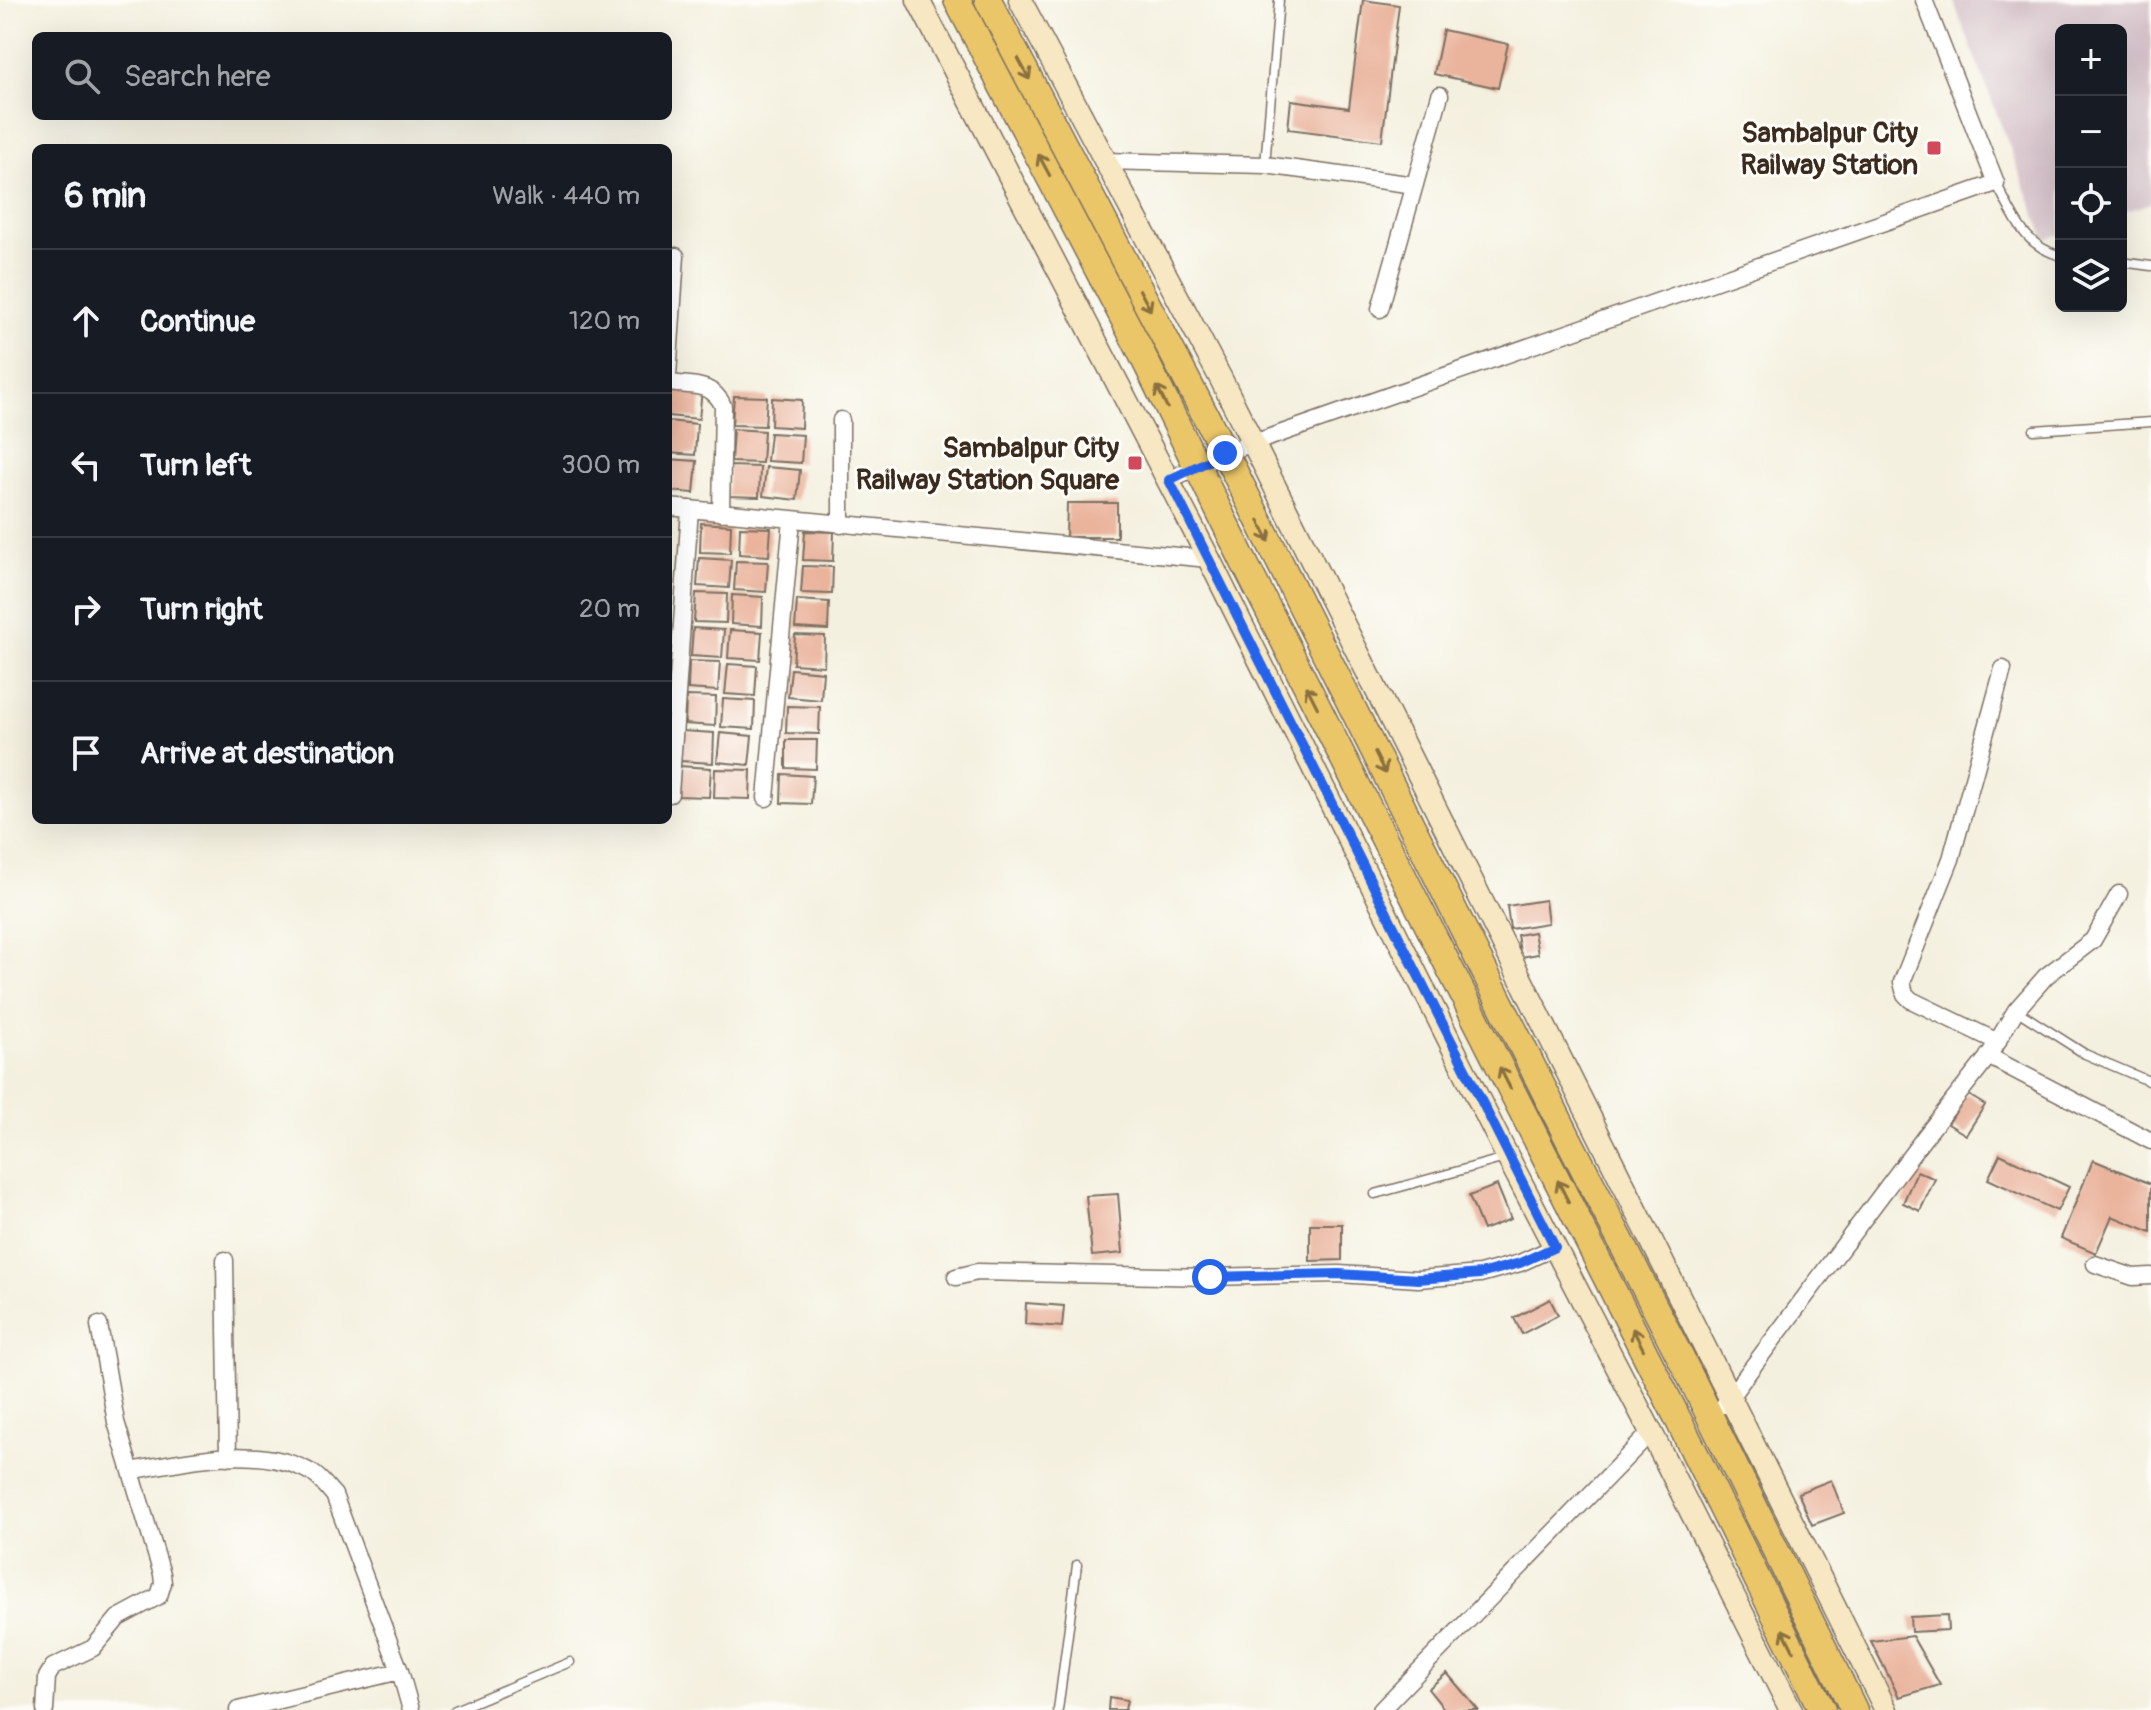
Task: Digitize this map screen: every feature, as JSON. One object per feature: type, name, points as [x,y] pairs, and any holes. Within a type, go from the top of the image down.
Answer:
[{"type":"highway","points":[[957,0],[1138,346],[1822,1710]]},
{"type":"highway","points":[[988,0],[1225,453],[1854,1710]]},
{"type":"main road","points":[[918,0],[1169,480],[1508,1157],[1791,1710]]},
{"type":"main road","points":[[1020,0],[1221,379],[1886,1710]]},
{"type":"street","points":[[1169,480],[1225,453],[1996,183],[1924,0]]},
{"type":"street","points":[[1380,309],[1440,95]]},
{"type":"street","points":[[1103,161],[1265,165],[1415,185]]},
{"type":"street","points":[[672,316],[676,256]]},
{"type":"street","points":[[672,384],[711,389],[719,396],[723,406],[721,513]]},
{"type":"street","points":[[841,420],[841,525]]},
{"type":"street","points":[[672,507],[1209,559]]},
{"type":"street","points":[[672,766],[690,509]]},
{"type":"street","points":[[766,798],[792,520]]},
{"type":"street","points":[[2003,669],[1951,859],[1902,982],[1905,994],[2151,1141]]},
{"type":"street","points":[[1711,1422],[1993,1049],[2016,1010],[2046,976],[2093,940],[2119,894]]},
{"type":"street","points":[[956,1277],[977,1272],[1210,1277],[1339,1274],[1418,1279],[1480,1274],[1520,1263],[1555,1247]]},
{"type":"street","points":[[225,1260],[228,1457]]},
{"type":"street","points":[[2095,1264],[2133,1277],[2151,1276]]},
{"type":"street","points":[[45,1710],[47,1677],[53,1667],[93,1648],[118,1618],[152,1602],[162,1590],[162,1574],[116,1422],[99,1325]]},
{"type":"street","points":[[1381,1710],[1651,1432]]},
{"type":"street","points":[[131,1471],[195,1457],[249,1457],[291,1463],[315,1474],[334,1495],[400,1671],[411,1710]]},
{"type":"street","points":[[238,1710],[400,1671]]},
{"type":"lane","points":[[1265,165],[1279,0]]},
{"type":"lane","points":[[1996,183],[2024,235],[2044,251],[2055,254]]},
{"type":"lane","points":[[2127,263],[2151,266]]},
{"type":"lane","points":[[2034,430],[2151,422]]},
{"type":"lane","points":[[2016,1010],[2085,1054],[2151,1082]]},
{"type":"lane","points":[[1375,1194],[1508,1157]]},
{"type":"lane","points":[[1058,1710],[1077,1565]]},
{"type":"lane","points":[[455,1710],[570,1662]]},
{"type":"shaded area","points":[[1953,0],[2151,0],[2151,203],[2127,211],[2127,24],[2055,24],[2055,236],[2045,239]]},
{"type":"building","points":[[1363,0],[1399,5],[1382,141],[1288,129],[1291,100],[1349,108]]},
{"type":"building","points":[[1443,30],[1508,44],[1498,88],[1434,74]]},
{"type":"building","points":[[672,387],[702,390],[699,419],[672,416]]},
{"type":"building","points":[[734,396],[767,397],[765,426],[732,425]]},
{"type":"building","points":[[772,398],[802,400],[801,428],[771,426]]},
{"type":"building","points":[[672,421],[697,424],[695,455],[672,453]]},
{"type":"building","points":[[733,429],[764,431],[762,463],[731,462]]},
{"type":"building","points":[[770,433],[803,435],[801,463],[767,461]]},
{"type":"building","points":[[672,459],[697,461],[694,493],[672,491]]},
{"type":"building","points":[[729,466],[760,467],[759,497],[728,496]]},
{"type":"building","points":[[766,467],[800,470],[797,500],[763,496]]},
{"type":"building","points":[[1067,503],[1117,503],[1117,537],[1066,537]]},
{"type":"building","points":[[701,523],[731,525],[730,553],[700,552]]},
{"type":"building","points":[[740,527],[771,528],[769,556],[739,554]]},
{"type":"building","points":[[805,531],[834,532],[833,561],[803,560]]},
{"type":"building","points":[[699,558],[731,560],[729,588],[697,586]]},
{"type":"building","points":[[736,561],[768,562],[766,592],[734,590]]},
{"type":"building","points":[[803,566],[833,567],[832,594],[801,593]]},
{"type":"building","points":[[696,593],[727,594],[726,623],[694,622]]},
{"type":"building","points":[[732,595],[763,597],[762,626],[731,624]]},
{"type":"building","points":[[797,600],[829,602],[828,630],[795,628]]},
{"type":"building","points":[[693,628],[724,630],[722,658],[691,656]]},
{"type":"building","points":[[730,630],[762,632],[760,660],[728,658]]},
{"type":"building","points":[[795,635],[825,636],[824,666],[793,664]]},
{"type":"building","points":[[689,661],[720,662],[718,691],[688,689]]},
{"type":"building","points":[[728,664],[757,666],[755,696],[725,694]]},
{"type":"building","points":[[791,669],[823,672],[821,700],[788,697]]},
{"type":"building","points":[[686,696],[716,697],[715,726],[685,724]]},
{"type":"building","points":[[723,699],[755,701],[754,729],[721,727]]},
{"type":"building","points":[[787,706],[820,707],[819,734],[786,733]]},
{"type":"building","points":[[682,731],[714,733],[713,763],[680,761]]},
{"type":"building","points":[[720,733],[752,736],[749,765],[717,762]]},
{"type":"building","points":[[786,740],[817,740],[816,769],[786,768]]},
{"type":"building","points":[[678,766],[711,768],[709,797],[677,796]]},
{"type":"building","points":[[715,769],[751,770],[750,799],[714,798]]},
{"type":"building","points":[[782,774],[813,776],[811,804],[781,803]]},
{"type":"building","points":[[1545,900],[1548,923],[1510,929],[1507,906]]},
{"type":"building","points":[[1534,932],[1538,954],[1521,957],[1517,935]]},
{"type":"building","points":[[1967,1094],[1985,1105],[1966,1135],[1948,1124]]},
{"type":"building","points":[[2000,1154],[2069,1187],[2057,1211],[1988,1179]]},
{"type":"building","points":[[2093,1160],[2151,1184],[2151,1232],[2112,1216],[2096,1253],[2061,1238]]},
{"type":"building","points":[[1917,1171],[1935,1179],[1920,1211],[1903,1203]]},
{"type":"building","points":[[1497,1185],[1511,1219],[1483,1230],[1469,1196]]},
{"type":"building","points":[[1118,1194],[1123,1253],[1092,1256],[1086,1196]]},
{"type":"building","points":[[1310,1224],[1342,1224],[1342,1260],[1310,1261]]},
{"type":"building","points":[[1550,1299],[1558,1315],[1522,1334],[1514,1318]]},
{"type":"building","points":[[1026,1303],[1064,1306],[1062,1327],[1025,1324]]},
{"type":"building","points":[[1831,1480],[1844,1513],[1812,1525],[1798,1493]]},
{"type":"building","points":[[1947,1615],[1948,1630],[1911,1632],[1910,1617]]},
{"type":"building","points":[[1912,1636],[1940,1685],[1899,1697],[1871,1641]]},
{"type":"building","points":[[1447,1673],[1478,1710],[1445,1710],[1428,1689]]},
{"type":"building","points":[[1109,1697],[1127,1700],[1125,1710],[1108,1710]]},
{"type":"place","name":"Sambalpur City Railway Station","points":[[1934,148]]},
{"type":"place","name":"Sambalpur City Railway Station Square","points":[[1135,463]]},
{"type":"route","points":[[1210,1277],[1339,1274],[1418,1279],[1480,1274],[1520,1263],[1555,1247],[1169,480],[1225,453]]}]
